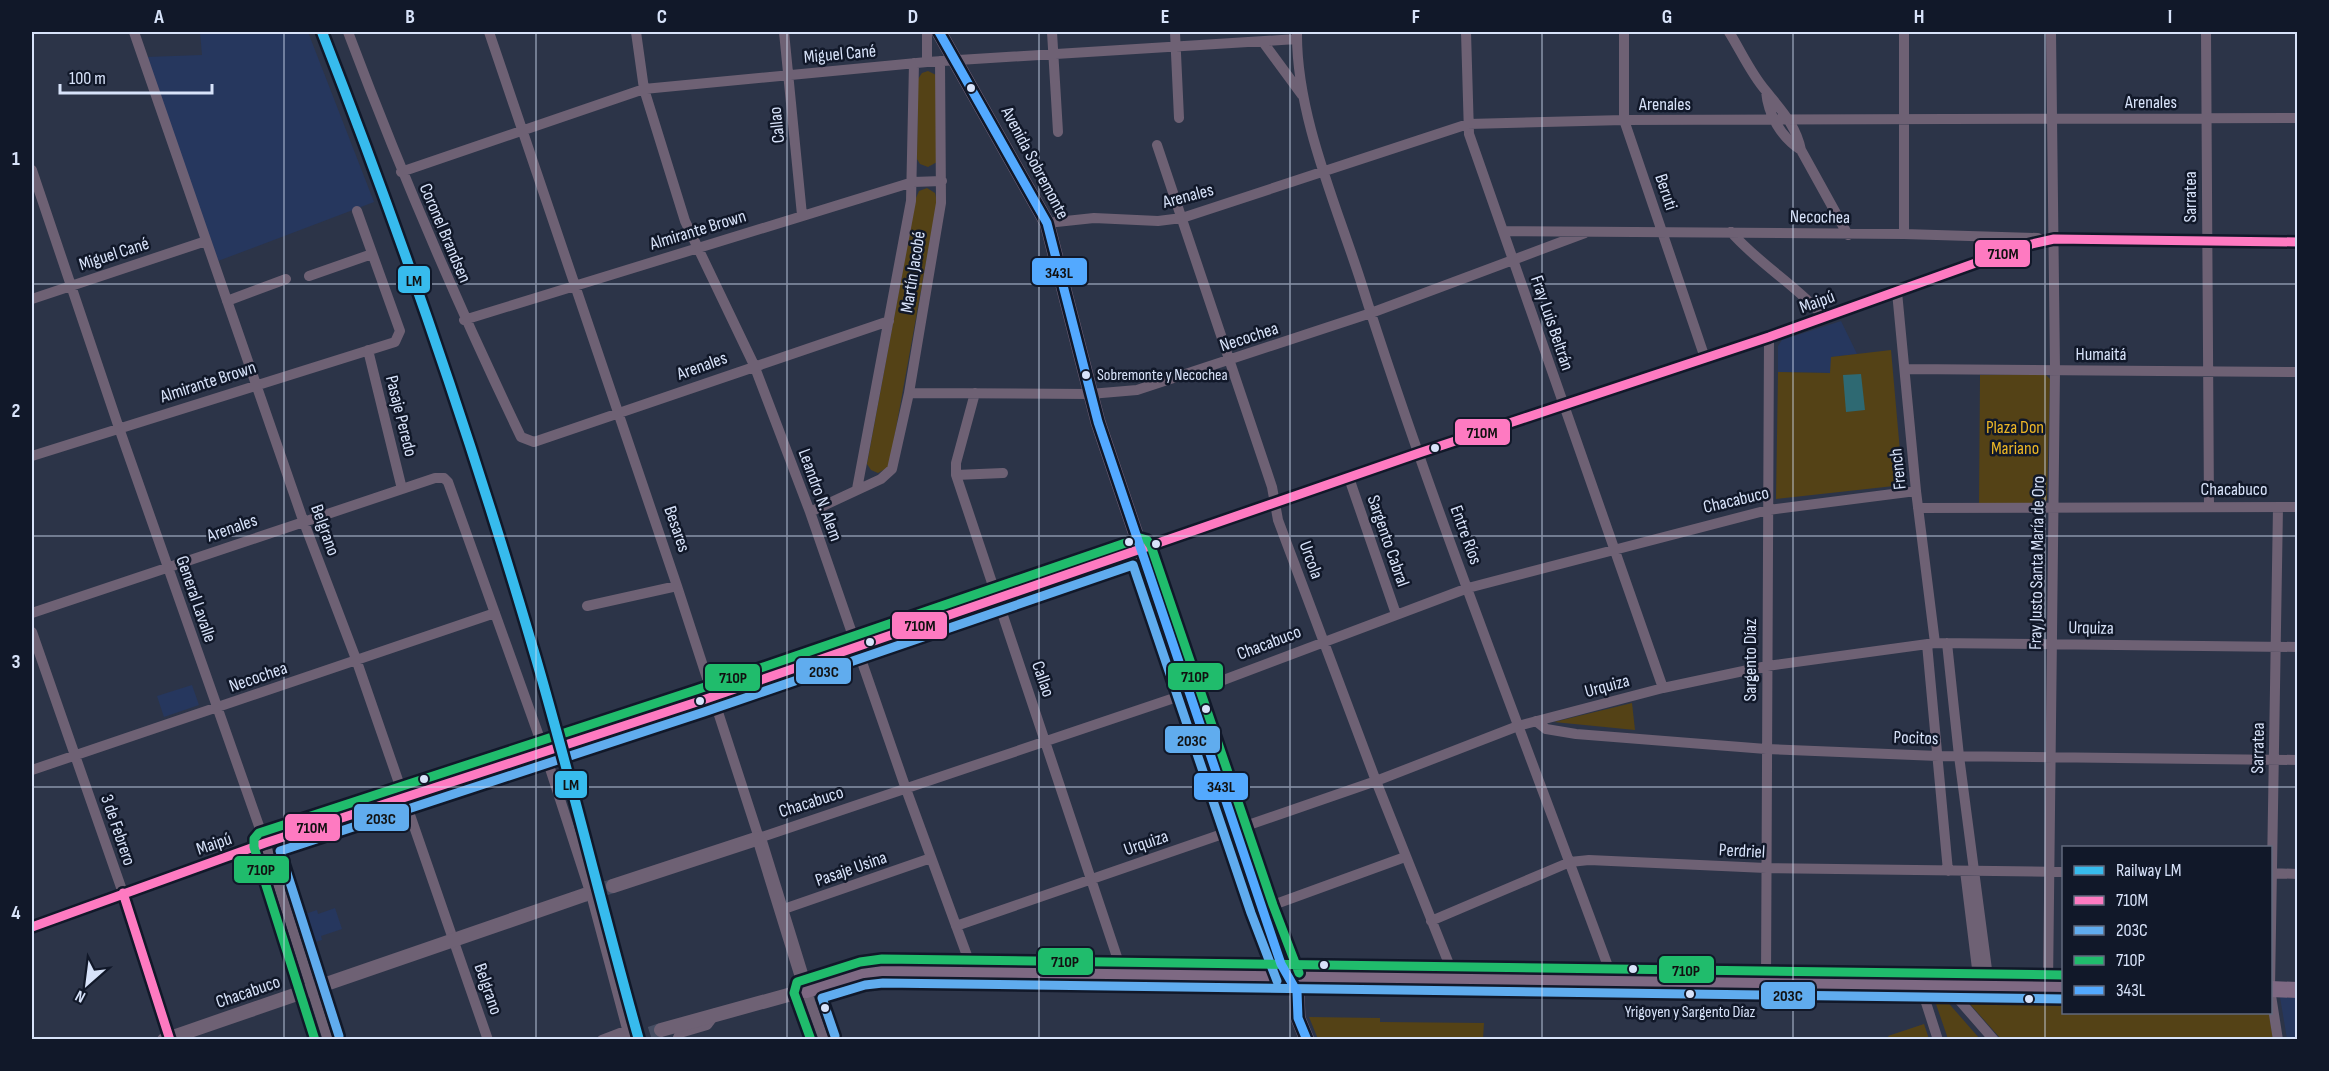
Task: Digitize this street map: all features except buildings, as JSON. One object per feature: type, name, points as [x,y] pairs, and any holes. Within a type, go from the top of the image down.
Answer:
[{"type":"main road","name":"Avenida Sobremonte","points":[[939,32],[957,60],[1047,223],[1090,394],[1140,550],[1262,909],[1288,977],[1297,992],[1298,1018],[1307,1040]]},
{"type":"main road","points":[[806,990],[863,973],[973,972],[2056,987]]},
{"type":"main road","points":[[2272,989],[2298,990]]},
{"type":"street","name":"Belgrano","points":[[134,32],[255,384],[303,520],[356,659],[488,1040]]},
{"type":"street","name":"Coronel Brandsen","points":[[348,32],[401,172],[464,320],[521,437],[526,441]]},
{"type":"street","name":"Besares","points":[[489,32],[677,586],[824,1040]]},
{"type":"street","name":"Leandro N. Alem","points":[[636,32],[644,89],[695,247],[754,365],[810,512],[906,789],[973,972]]},
{"type":"street","name":"Callao","points":[[784,32],[802,215]]},
{"type":"street","points":[[927,32],[927,62]]},
{"type":"street","points":[[1052,32],[1058,132]]},
{"type":"street","points":[[1175,32],[1179,118]]},
{"type":"street","name":"Fray Luis Beltrán","points":[[1466,32],[1468,124],[1563,407],[1663,688]]},
{"type":"street","name":"Beruti","points":[[1624,32],[1624,120],[1704,358]]},
{"type":"street","points":[[1729,32],[1766,91],[1790,121],[1798,136],[1801,150],[1848,235]]},
{"type":"street","points":[[1904,32],[1904,234]]},
{"type":"street","name":"Fray Justo Santa María de Oro","points":[[2051,32],[2055,509],[2048,872],[2056,987]]},
{"type":"street","name":"Sarratea","points":[[2206,32],[2209,507]]},
{"type":"street","name":"Miguel Cané","points":[[401,172],[644,89],[940,61],[1263,42],[1297,35]]},
{"type":"street","name":"Entre Ríos","points":[[1297,35],[1304,96],[1325,171],[1371,313],[1518,726],[1613,980]]},
{"type":"street","name":"Entre Ríos","points":[[1263,42],[1304,96]]},
{"type":"street","name":"Martín Jacobé","points":[[880,480],[892,469],[909,393],[942,181],[940,61]]},
{"type":"street","name":"Martín Jacobé","points":[[863,464],[913,182],[914,63]]},
{"type":"street","points":[[1766,91],[1767,108],[1789,142],[1801,150]]},
{"type":"street","name":"Arenales","points":[[1047,223],[1094,218],[1158,221],[1182,218],[1468,124],[1624,120],[2298,118]]},
{"type":"street","name":"Urcola","points":[[1157,145],[1230,361],[1275,502],[1278,520],[1405,857],[1455,979]]},
{"type":"street","name":"General Lavalle","points":[[32,170],[118,428],[265,843],[328,1040]]},
{"type":"street","name":"Almirante Brown","points":[[464,320],[695,247],[913,182],[942,181]]},
{"type":"street","points":[[309,276],[372,254],[357,211]]},
{"type":"street","name":"Necochea","points":[[1504,231],[1904,234],[2054,239]]},
{"type":"street","points":[[1731,232],[1744,248],[1812,304],[1823,316]]},
{"type":"street","name":"Necochea","points":[[909,393],[1090,394],[1137,390],[1371,313],[1585,233]]},
{"type":"street","name":"Maipú","points":[[32,927],[265,843],[712,697],[1275,502],[1769,337],[2024,246],[2054,239],[2206,239],[2298,242]]},
{"type":"street","name":"Miguel Cané","points":[[32,299],[206,241]]},
{"type":"street","name":"Almirante Brown","points":[[32,456],[255,384],[395,342],[400,331],[372,254]]},
{"type":"street","points":[[227,301],[286,279]]},
{"type":"street","name":"French","points":[[1897,291],[1931,644],[1948,871]]},
{"type":"street","name":"Arenales","points":[[526,441],[534,442],[754,365],[889,321]]},
{"type":"street","name":"Sargento Díaz","points":[[1766,982],[1769,337]]},
{"type":"street","name":"Pasaje Peredo","points":[[368,350],[402,489]]},
{"type":"street","name":"Humaitá","points":[[1905,369],[2298,372]]},
{"type":"street","name":"Callao","points":[[975,393],[956,463],[956,475],[1124,975]]},
{"type":"street","points":[[863,464],[870,476],[880,480]]},
{"type":"street","points":[[857,489],[863,464]]},
{"type":"street","points":[[956,475],[1003,473]]},
{"type":"street","name":"Arenales","points":[[32,614],[303,520],[444,478],[448,482],[495,613]]},
{"type":"street","name":"Sargento Cabral","points":[[1349,478],[1396,614]]},
{"type":"street","points":[[810,512],[880,480]]},
{"type":"street","name":"Chacabuco","points":[[613,886],[1189,693],[1468,588],[1767,510],[1916,491]]},
{"type":"street","name":"Sarratea","points":[[2272,846],[2278,507]]},
{"type":"street","name":"Chacabuco","points":[[1918,508],[2298,507]]},
{"type":"street","points":[[587,606],[677,586]]},
{"type":"street","points":[[495,613],[545,753],[629,1035],[602,1040]]},
{"type":"street","name":"Necochea","points":[[32,770],[495,613]]},
{"type":"street","name":"3 de Febrero","points":[[32,632],[123,893],[168,1039]]},
{"type":"street","name":"Urquiza","points":[[956,926],[1376,781],[1518,726],[1663,688],[1767,666],[1931,644],[2298,646]]},
{"type":"street","points":[[1947,644],[1984,985]]},
{"type":"street","name":"Pocitos","points":[[1536,722],[1546,729],[1575,734],[1766,749],[1938,756],[2298,760]]},
{"type":"street","points":[[1262,909],[1405,857]]},
{"type":"street","name":"Pasaje Usina","points":[[781,910],[931,858]]},
{"type":"street","name":"Perdriel","points":[[1431,921],[1570,862],[1589,860],[1766,868],[2062,872]]},
{"type":"street","points":[[2272,873],[2298,874]]},
{"type":"street","name":"Chacabuco","points":[[168,1039],[453,938],[588,896]]},
{"type":"street","points":[[1920,984],[1938,1040]]},
{"type":"street","points":[[1946,985],[1994,1040]]},
{"type":"street","points":[[661,1030],[806,990]]},
{"type":"street","name":"Sarratea","points":[[2272,996],[2278,1040]]},
{"type":"street","points":[[677,1040],[680,1033],[707,1025],[716,1013]]},
{"type":"shaded area","points":[[200,32],[308,32],[374,202],[218,261],[146,57],[202,55]]},
{"type":"shaded area","points":[[1841,321],[1857,354],[1831,357],[1831,373],[1778,372],[1778,346],[1782,340]]},
{"type":"shaded area","points":[[1861,374],[1865,410],[1846,412],[1843,375]]},
{"type":"shaded area","points":[[192,685],[199,705],[164,717],[157,696]]},
{"type":"shaded area","points":[[335,908],[342,929],[321,936],[322,940],[309,944],[299,916],[317,910],[318,914]]},
{"type":"shaded area","points":[[2280,997],[2297,998],[2297,1039],[2287,1039]]},
{"type":"green space","points":[[928,71],[936,75],[937,162],[928,167],[920,164],[917,159],[918,79],[922,73]]},
{"type":"green space","points":[[927,188],[935,193],[937,202],[889,467],[878,473],[871,470],[867,464],[916,198],[919,191]]},
{"type":"green space","points":[[1891,350],[1903,485],[1776,499],[1778,372],[1830,373],[1831,357]]},
{"type":"green space","name":"Plaza Don Mariano","points":[[2045,374],[2050,379],[2047,500],[2044,503],[1979,504],[1980,375]]},
{"type":"green space","points":[[1632,703],[1635,730],[1554,722]]},
{"type":"green space","points":[[1970,996],[2062,996],[2062,1014],[2269,1014],[2273,1039],[2001,1039],[1969,1003]]},
{"type":"green space","points":[[1944,998],[1980,1039],[1948,1039],[1936,1004],[1938,999]]},
{"type":"green space","points":[[1309,1017],[1380,1018],[1380,1022],[1484,1023],[1483,1039],[1318,1039]]},
{"type":"green space","points":[[1924,1024],[1929,1039],[1890,1039],[1888,1036]]},
{"type":"tunnel","points":[[584,895],[613,886]]},
{"type":"tunnel","points":[[630,1040],[661,1030]]},
{"type":"rail line","name":"LM","points":[[322,32],[408,264],[487,497],[549,703],[639,1040]]},
{"type":"transit line","name":"343L","points":[[939,32],[1047,223],[1098,422],[1281,964],[1297,992],[1298,1018],[1307,1040]]},
{"type":"transit line","name":"710M","points":[[32,927],[265,843],[700,701],[1419,453],[1769,337],[2023,246],[2054,239],[2298,242]]},
{"type":"transit line","name":"710P","points":[[315,1040],[254,847],[254,839],[259,833],[696,690],[1140,538],[1147,540],[1151,546],[1273,905],[1299,973]]},
{"type":"transit line","name":"203C","points":[[339,1036],[280,851],[704,712],[1133,565],[1251,913],[1277,981]]},
{"type":"transit line","name":"710M","points":[[123,893],[170,1040]]},
{"type":"transit line","name":"710P","points":[[811,1040],[794,993],[797,982],[860,962],[882,959],[2062,975]]},
{"type":"transit line","name":"203C","points":[[835,1036],[822,998],[865,985],[883,983],[2062,999]]},
{"type":"place","name":"Sobremonte y Necochea","points":[[1086,375]]},
{"type":"place","name":"Yrigoyen y Sargento Díaz","points":[[1690,994]]}]
